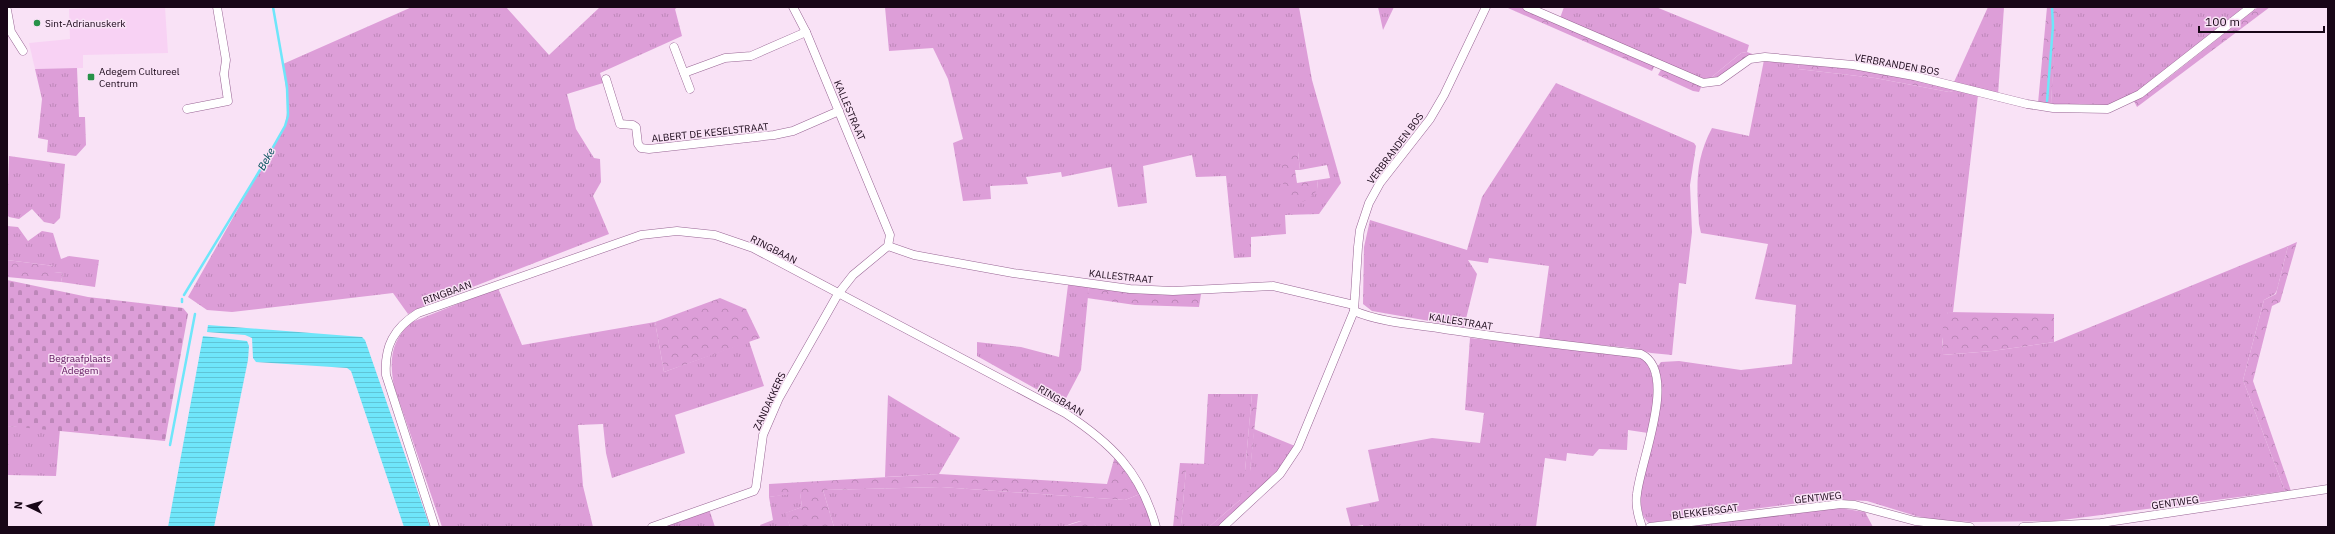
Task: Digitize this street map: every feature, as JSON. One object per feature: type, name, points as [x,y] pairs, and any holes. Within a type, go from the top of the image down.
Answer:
[{"type":"street","points":[[187,109],[228,101],[224,74],[226,60],[217,7]]},
{"type":"street","name":"KALLESTRAAT","points":[[793,7],[806,32],[890,235],[888,246],[914,255],[1013,273],[1130,288],[1186,291],[1273,286],[1354,308],[1382,319],[1516,340],[1640,354],[1649,358],[1654,366],[1658,397],[1636,494],[1637,512],[1642,527]]},
{"type":"street","name":"VERBRANDEN BOS","points":[[1354,308],[1360,230],[1369,203],[1380,183],[1430,119],[1444,95],[1486,7]]},
{"type":"street","name":"VERBRANDEN BOS","points":[[1526,7],[1703,83],[1719,81],[1750,59],[1765,57],[1853,65],[1914,76],[2027,104],[2053,108],[2108,109],[2140,94],[2251,7]]},
{"type":"street","points":[[7,10],[11,32],[23,51]]},
{"type":"street","points":[[684,73],[731,56],[751,56],[806,32]]},
{"type":"street","points":[[674,47],[690,89]]},
{"type":"street","name":"ALBERT DE KESELSTRAAT","points":[[606,79],[620,124],[636,127],[638,144],[641,148],[649,149],[774,135],[794,131],[839,111]]},
{"type":"street","name":"RINGBAAN","points":[[435,527],[386,375],[386,356],[391,341],[403,322],[418,313],[641,234],[677,231],[714,235],[753,248],[838,294],[1006,380],[1092,430],[1118,454],[1135,475],[1152,510],[1156,527]]},
{"type":"street","points":[[838,294],[853,275],[888,246]]},
{"type":"street","name":"ZANDAKKERS","points":[[652,527],[754,491],[756,487],[763,435],[772,414],[838,294]]},
{"type":"street","points":[[1223,527],[1262,492],[1290,461],[1308,423],[1354,308]]},
{"type":"street","name":"GENTWEG","points":[[2023,527],[2101,523],[2328,489]]},
{"type":"street","name":"GENTWEG","points":[[1762,514],[1829,505],[1848,504],[1923,522],[1970,527]]},
{"type":"street","name":"BLEKKERSGAT","points":[[1650,527],[1762,514]]},
{"type":"shaded area","points":[[165,7],[168,53],[83,55],[83,68],[35,69],[29,43],[70,39],[69,9]]},
{"type":"green space","points":[[412,7],[506,7],[549,55],[600,7],[678,7],[675,9],[682,36],[600,73],[603,83],[567,94],[576,129],[594,158],[600,159],[601,182],[593,196],[609,234],[421,307],[408,314],[393,293],[232,312],[207,310],[188,297],[285,126],[288,106],[283,64]]},
{"type":"green space","points":[[885,7],[1299,7],[1312,80],[1341,183],[1319,214],[1285,215],[1286,234],[1251,237],[1251,257],[1234,258],[1226,176],[1196,177],[1192,155],[1143,166],[1147,203],[1118,207],[1111,167],[1062,177],[1061,172],[1026,177],[1028,184],[990,186],[991,199],[963,201],[953,143],[963,139],[948,79],[933,48],[889,51]],"holes":[[[1298,152],[1300,170],[1327,165],[1330,178],[1317,180],[1318,189],[1284,195]]]},
{"type":"green space","points":[[1378,7],[1394,7],[1383,30]]},
{"type":"green space","points":[[1522,7],[1549,21],[1655,65],[1652,71],[1508,8]]},
{"type":"green space","points":[[1564,7],[1656,7],[1749,45],[1747,52],[1741,53],[1708,80],[1702,79],[1560,18]]},
{"type":"green space","points":[[1988,7],[2004,7],[1998,95],[1954,82]]},
{"type":"green space","points":[[2047,7],[2056,7],[2057,11],[2051,104],[2038,103]]},
{"type":"green space","points":[[2056,7],[2244,7],[2139,90],[2119,102],[2107,105],[2051,104]]},
{"type":"green space","points":[[2258,7],[2270,7],[2137,107],[2134,101],[2163,82]]},
{"type":"green space","points":[[1747,52],[1755,55],[1718,80],[1708,80],[1741,53]]},
{"type":"green space","points":[[1764,60],[1799,63],[1798,69],[1875,78],[1949,92],[1953,91],[1954,87],[1978,95],[1953,312],[1948,312],[1942,342],[1943,355],[1992,351],[2054,342],[2288,246],[2277,290],[2275,294],[2264,300],[2243,380],[2285,491],[2055,521],[1972,522],[1936,520],[1916,516],[1867,501],[1828,499],[1649,523],[1643,515],[1641,502],[1642,486],[1660,408],[1661,387],[1658,366],[1661,362],[1679,361],[1741,370],[1792,364],[1796,305],[1755,299],[1768,244],[1701,233],[1699,224],[1697,186],[1699,164],[1706,140],[1712,128],[1749,136]]},
{"type":"green space","points":[[1799,63],[1854,68],[1954,87],[1953,91],[1949,92],[1875,78],[1798,69]]},
{"type":"green space","points":[[77,68],[79,117],[85,117],[86,145],[76,156],[47,152],[48,140],[38,138],[42,99],[35,69]]},
{"type":"green space","points":[[1662,68],[1702,85],[1699,92],[1693,91],[1658,75]]},
{"type":"green space","points":[[1556,83],[1694,143],[1696,146],[1690,185],[1692,232],[1686,284],[1679,283],[1672,355],[1651,353],[1631,348],[1539,339],[1549,266],[1489,258],[1488,263],[1468,260],[1477,274],[1464,327],[1372,311],[1363,304],[1364,247],[1370,220],[1467,250],[1482,197]]},
{"type":"green space","points":[[1298,152],[1300,170],[1295,170],[1297,183],[1317,180],[1318,189],[1310,198],[1302,202],[1293,201],[1284,195],[1281,153]]},
{"type":"green space","points":[[9,156],[65,164],[60,218],[54,224],[44,222],[32,209],[19,219],[9,217],[7,215]]},
{"type":"green space","points":[[7,226],[18,227],[28,241],[42,231],[53,233],[61,259],[69,256],[99,260],[95,287],[61,282],[63,273],[53,272],[54,266],[7,260]]},
{"type":"green space","points":[[2297,242],[2280,302],[2272,306],[2253,381],[2291,491],[2285,491],[2243,380],[2264,300],[2276,294],[2288,246]]},
{"type":"green space","points":[[7,260],[54,266],[54,272],[63,273],[61,282],[7,277]]},
{"type":"green space","name":"Begraafplaats Adegem","points":[[7,280],[88,297],[183,308],[188,314],[165,441],[7,426]]},
{"type":"green space","points":[[1068,285],[1089,286],[1081,370],[1063,404],[977,356],[977,342],[1021,347],[1059,357]]},
{"type":"green space","points":[[1089,286],[1135,293],[1201,294],[1199,307],[1135,305],[1087,298]]},
{"type":"green space","points":[[498,288],[522,345],[655,322],[664,372],[749,341],[764,386],[675,415],[685,453],[612,478],[606,453],[603,424],[578,425],[583,486],[593,527],[442,527],[394,386],[392,377],[393,351],[400,336],[412,322]]},
{"type":"green space","points":[[720,298],[746,309],[760,338],[664,372],[655,322]]},
{"type":"green space","points":[[1948,312],[2054,314],[2054,342],[1992,351],[1942,355],[1943,323]]},
{"type":"green space","points":[[1470,338],[1632,356],[1645,360],[1652,377],[1654,395],[1648,433],[1628,430],[1627,450],[1599,449],[1593,456],[1567,453],[1566,461],[1545,458],[1536,527],[1363,527],[1363,525],[1351,527],[1346,508],[1379,501],[1368,450],[1432,438],[1480,443],[1484,413],[1465,410]]},
{"type":"green space","points":[[1208,394],[1252,394],[1245,471],[1250,471],[1254,429],[1295,446],[1278,472],[1261,489],[1240,500],[1209,527],[1181,527],[1186,469],[1208,469],[1208,464],[1204,464]]},
{"type":"green space","points":[[1252,394],[1258,394],[1250,471],[1245,471]]},
{"type":"green space","points":[[888,395],[960,438],[939,474],[885,477]]},
{"type":"green space","points":[[7,426],[60,429],[56,476],[7,475]]},
{"type":"green space","points":[[1115,456],[1140,494],[1125,500],[941,487],[823,490],[834,527],[790,527],[785,513],[802,507],[800,493],[769,497],[769,484],[939,474],[1107,484]]},
{"type":"green space","points":[[1180,463],[1208,464],[1208,469],[1186,470],[1181,527],[1173,527]]},
{"type":"green space","points":[[1259,486],[1261,489],[1218,527],[1209,527],[1240,500],[1241,494]]},
{"type":"green space","points":[[941,487],[1125,500],[1140,494],[1153,527],[1097,527],[1089,522],[1080,521],[1062,527],[834,527],[823,490]]},
{"type":"green space","points":[[800,492],[802,507],[786,513],[790,527],[761,527],[760,525],[773,520],[769,497]]},
{"type":"green space","points":[[1840,508],[1865,512],[1873,527],[1683,527]]},
{"type":"green space","points":[[709,509],[715,527],[660,527]]},
{"type":"green space","points":[[1085,520],[1092,522],[1097,527],[1062,527]]},
{"type":"water","points":[[208,325],[362,337],[365,340],[430,527],[404,527],[351,371],[347,368],[256,362],[253,358],[252,338],[245,335],[207,332]]},
{"type":"water","points":[[203,336],[247,341],[249,346],[248,360],[214,527],[168,527]]},
{"type":"waterway","name":"Beke","points":[[184,295],[285,126],[288,116],[287,87],[273,7]]},
{"type":"waterway","points":[[2047,101],[2053,26],[2052,7]]},
{"type":"waterway","name":"Beke","points":[[170,445],[195,314]]},
{"type":"place","name":"Sint-Adrianuskerk","points":[[37,23]]},
{"type":"place","name":"Adegem Cultureel Centrum","points":[[91,77]]}]
